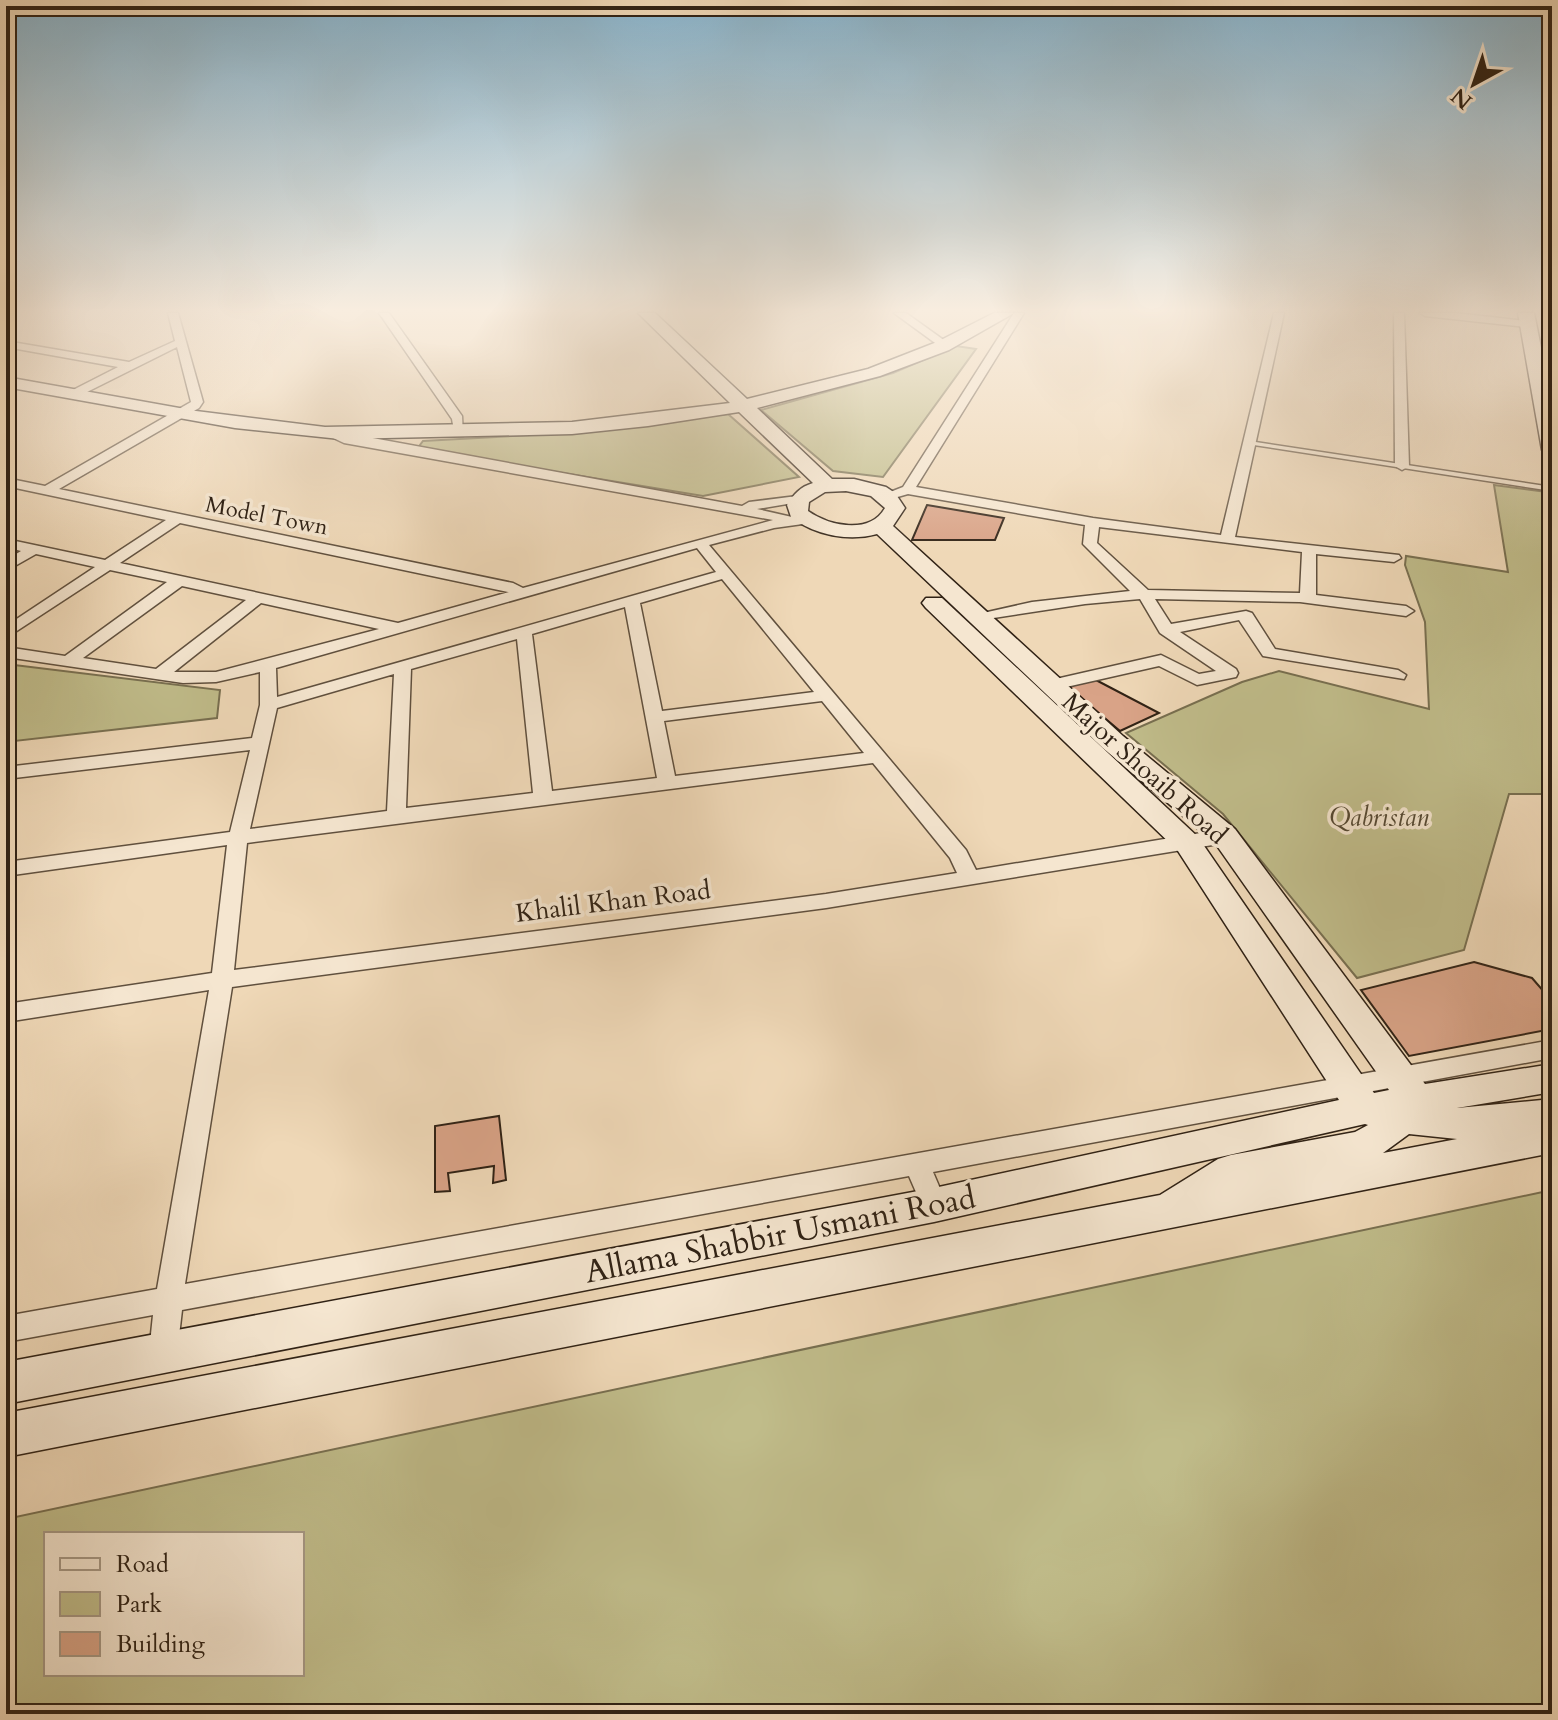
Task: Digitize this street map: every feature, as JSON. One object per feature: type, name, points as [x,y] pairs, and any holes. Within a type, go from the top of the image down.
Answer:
[{"type":"street","points":[[71,393],[294,430],[459,433],[575,427],[744,406],[792,393]]},
{"type":"street","points":[[48,490],[183,412],[197,402],[195,393]]},
{"type":"street","points":[[440,393],[458,419],[459,433]]},
{"type":"street","points":[[731,393],[828,486]]},
{"type":"street","points":[[908,490],[969,393]]},
{"type":"street","points":[[1227,540],[1260,393]]},
{"type":"street","points":[[1401,393],[1402,466]]},
{"type":"street","points":[[1546,393],[1552,450]]},
{"type":"street","points":[[333,433],[344,439],[729,509],[805,520],[828,529],[868,528],[893,514],[895,508],[887,496],[867,487],[828,486],[800,498],[729,509]]},
{"type":"street","name":"Model Town","points":[[6,482],[513,588],[519,593]]},
{"type":"street","points":[[887,496],[908,490],[1093,522],[1394,558]]},
{"type":"street","points":[[800,498],[798,513],[805,520]]},
{"type":"street","points":[[6,633],[176,519]]},
{"type":"street","points":[[6,652],[183,678],[208,678],[268,665],[700,543],[774,524],[805,520]]},
{"type":"street","points":[[1053,685],[1161,660],[1197,680],[1230,673],[1166,630],[1146,596],[1090,544],[1093,522]]},
{"type":"street","name":"Major Shoaib Road","points":[[868,528],[980,618],[1113,742],[1225,836],[1387,1099]]},
{"type":"street","name":"Major Shoaib Road","points":[[868,528],[1188,844],[1387,1099]]},
{"type":"street","points":[[6,543],[398,628]]},
{"type":"street","points":[[700,543],[959,855],[969,877]]},
{"type":"street","points":[[6,567],[33,549]]},
{"type":"street","points":[[1308,599],[1309,549]]},
{"type":"street","points":[[269,705],[724,574]]},
{"type":"street","points":[[70,660],[179,581]]},
{"type":"street","points":[[980,618],[1023,607],[1086,598],[1231,594],[1308,599],[1406,611]]},
{"type":"street","points":[[160,674],[258,598]]},
{"type":"street","points":[[632,601],[667,782]]},
{"type":"street","points":[[1166,630],[1239,615],[1250,619],[1269,653],[1398,675]]},
{"type":"street","points":[[524,633],[543,798]]},
{"type":"street","points":[[163,1353],[169,1298],[222,980],[238,839],[269,705],[268,665]]},
{"type":"street","points":[[396,816],[403,665]]},
{"type":"street","points":[[656,717],[824,696]]},
{"type":"street","points":[[6,773],[261,743]]},
{"type":"street","points":[[6,869],[396,816],[878,757]]},
{"type":"street","name":"Khalil Khan Road","points":[[6,1013],[222,980],[826,901],[1225,836]]},
{"type":"street","points":[[6,1329],[916,1162],[1387,1099],[1552,1049]]},
{"type":"street","name":"Allama Shabbir Usmani Road","points":[[6,1383],[934,1205],[1387,1099],[1552,1078]]},
{"type":"street","points":[[1387,1099],[1436,1125],[1480,1125],[1552,1114]]},
{"type":"street","points":[[1159,1213],[1231,1171],[1359,1147],[1386,1134],[1387,1099]]},
{"type":"street","name":"Allama Shabbir Usmani Road","points":[[6,1435],[1552,1137]]},
{"type":"street","points":[[916,1162],[934,1205]]},
{"type":"lane","points":[[1249,443],[1552,489]]},
{"type":"green space","points":[[821,393],[944,393],[883,477],[833,471],[761,410]]},
{"type":"green space","points":[[728,414],[799,477],[703,496],[417,449],[423,441],[567,433]]},
{"type":"green space","name":"Qabristan","points":[[1494,485],[1547,492],[1552,501],[1552,794],[1509,794],[1464,950],[1357,978],[1223,814],[1126,733],[1242,682],[1279,671],[1429,709],[1425,622],[1405,565],[1406,556],[1508,572]]},
{"type":"green space","points":[[6,664],[220,690],[217,718],[6,742]]},
{"type":"green space","points":[[1552,1190],[1552,1714],[6,1714],[6,1519]]},
{"type":"building","points":[[927,505],[1004,518],[995,540],[912,540]]},
{"type":"building","points":[[1094,679],[1159,713],[1120,731],[1068,687]]},
{"type":"building","points":[[1474,962],[1532,978],[1552,1001],[1552,1029],[1409,1056],[1361,990]]},
{"type":"building","points":[[499,1116],[506,1180],[493,1183],[494,1166],[448,1173],[450,1191],[435,1192],[435,1126]]}]
